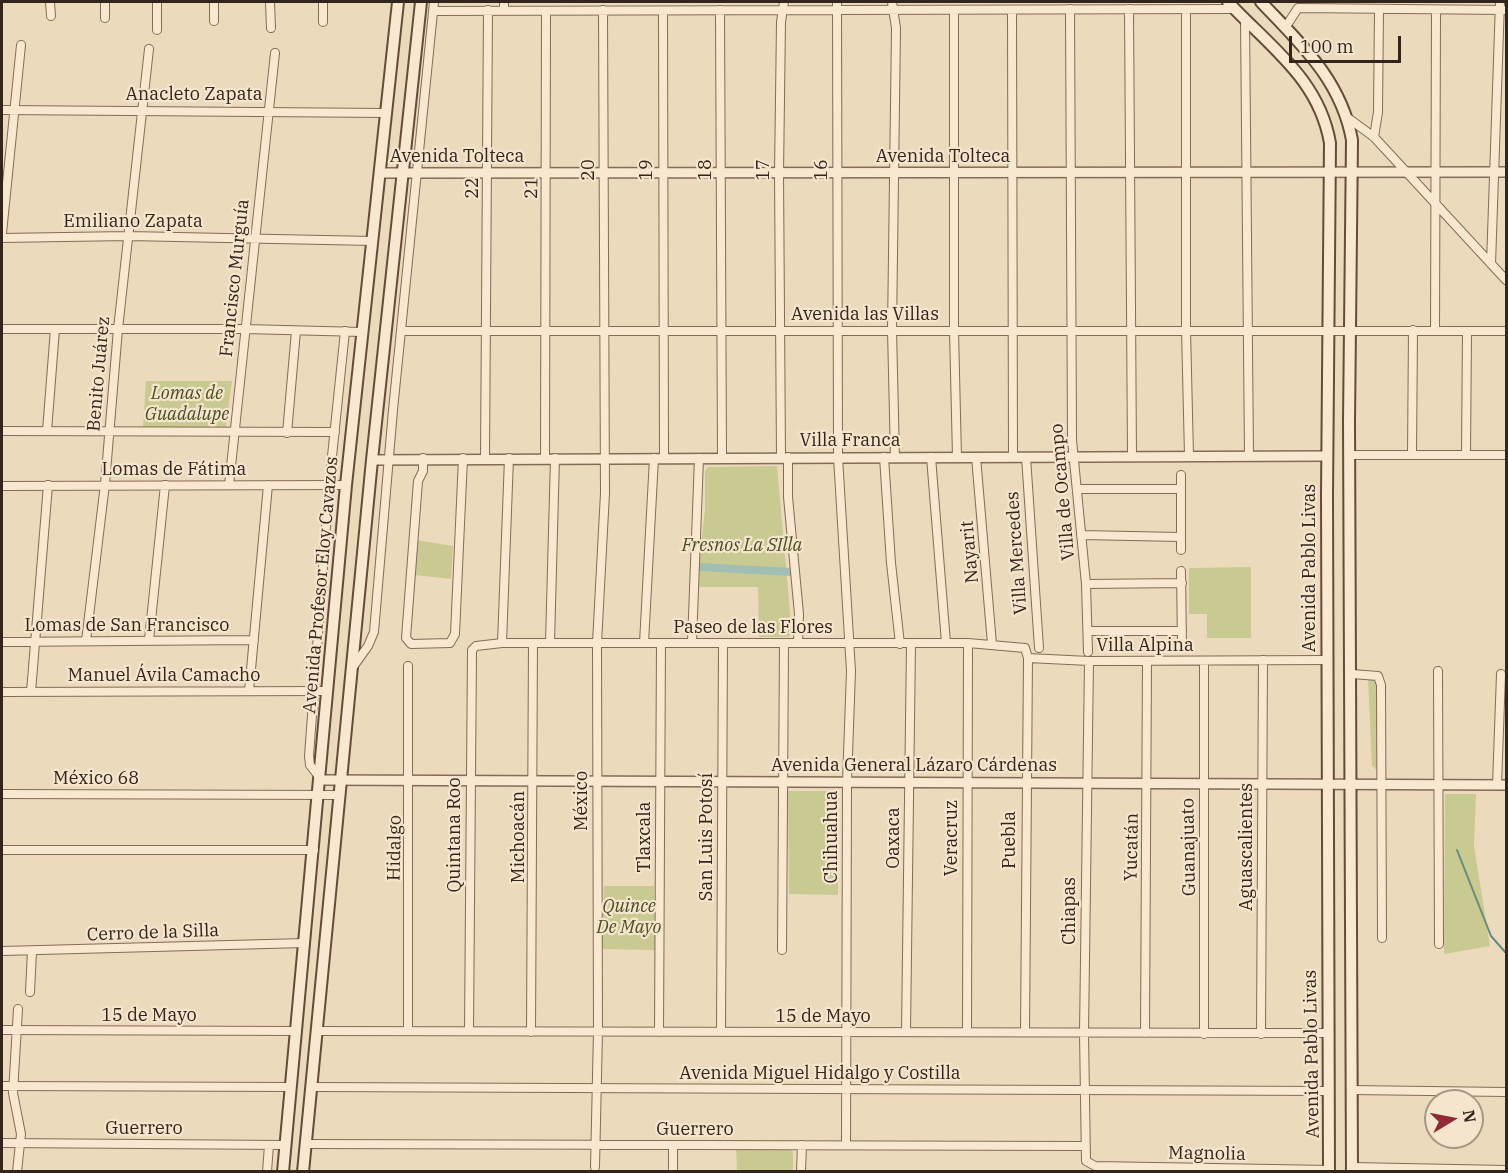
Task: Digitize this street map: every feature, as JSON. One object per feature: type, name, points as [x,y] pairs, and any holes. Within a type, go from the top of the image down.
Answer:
[{"type":"main road","name":"Avenida Profesor Eloy Cavazos","points":[[283,1172],[320,794],[346,485],[398,2]]},
{"type":"main road","name":"Avenida Profesor Eloy Cavazos","points":[[303,1172],[372,460],[421,2]]},
{"type":"main road","points":[[1261,2],[1316,59],[1330,80],[1348,118],[1352,173],[1349,455],[1352,674],[1350,784],[1352,1169]]},
{"type":"main road","name":"Avenida Pablo Livas","points":[[1232,5],[1304,80],[1315,95],[1327,125],[1331,173],[1327,456],[1329,1171]]},
{"type":"street","points":[[50,2],[51,16]]},
{"type":"street","points":[[105,2],[105,18]]},
{"type":"street","points":[[157,2],[157,30]]},
{"type":"street","points":[[214,2],[214,21]]},
{"type":"street","points":[[270,2],[271,28]]},
{"type":"street","points":[[323,2],[323,22]]},
{"type":"street","name":"Avenida Profesor Eloy Cavazos","points":[[352,669],[368,646],[374,632],[400,331],[434,2]]},
{"type":"street","points":[[504,2],[504,11]]},
{"type":"street","points":[[563,2],[563,10]]},
{"type":"street","points":[[622,2],[622,11]]},
{"type":"street","points":[[732,10],[733,2]]},
{"type":"street","name":"17","points":[[784,2],[779,174],[779,330],[785,457],[799,614],[798,643]]},
{"type":"street","points":[[995,11],[996,2]]},
{"type":"street","points":[[433,11],[663,11],[680,6],[720,10],[783,11],[837,6],[941,6],[954,10],[995,11],[1046,5],[1070,9],[1099,5],[1129,9],[1186,10],[1232,5]]},
{"type":"street","points":[[1285,28],[1300,5],[1378,10],[1394,6],[1436,10],[1448,5],[1502,7],[1493,172],[1494,219],[1491,264]]},
{"type":"street","name":"16","points":[[837,6],[838,457]]},
{"type":"street","points":[[893,6],[896,28],[896,173],[892,330],[895,458]]},
{"type":"street","name":"Villa de Ocampo","points":[[1070,9],[1073,456],[1086,584],[1089,656]]},
{"type":"street","points":[[1129,9],[1132,456]]},
{"type":"street","name":"22","points":[[485,458],[488,329],[488,10]]},
{"type":"street","name":"21","points":[[545,458],[546,10]]},
{"type":"street","name":"20","points":[[603,10],[605,457]]},
{"type":"street","name":"18","points":[[720,10],[722,458]]},
{"type":"street","points":[[954,10],[954,331],[957,457]]},
{"type":"street","points":[[1012,10],[1013,457]]},
{"type":"street","points":[[1186,10],[1186,329],[1189,456]]},
{"type":"street","points":[[1374,137],[1378,112],[1378,10]]},
{"type":"street","points":[[1435,330],[1436,10]]},
{"type":"street","name":"19","points":[[644,642],[659,458],[663,330],[663,11]]},
{"type":"street","points":[[1245,19],[1250,330],[1249,456]]},
{"type":"street","points":[[2,235],[21,45]]},
{"type":"street","name":"Benito Juárez","points":[[86,641],[105,484],[118,329],[149,49]]},
{"type":"street","name":"Francisco Murguía","points":[[229,485],[275,53]]},
{"type":"street","name":"Anacleto Zapata","points":[[2,110],[268,110],[387,113]]},
{"type":"street","points":[[1348,118],[1374,137],[1506,280]]},
{"type":"street","name":"Avenida Tolteca","points":[[380,173],[1506,172]]},
{"type":"street","name":"Emiliano Zapata","points":[[2,235],[372,241]]},
{"type":"street","points":[[2,329],[245,329],[362,332]]},
{"type":"street","points":[[47,430],[55,329]]},
{"type":"street","name":"Avenida las Villas","points":[[400,331],[488,329],[545,331],[1330,330]]},
{"type":"street","points":[[1330,330],[1506,331]]},
{"type":"street","points":[[1412,455],[1413,330]]},
{"type":"street","points":[[287,433],[296,331]]},
{"type":"street","points":[[321,780],[309,761],[329,485],[345,331]]},
{"type":"street","points":[[1466,455],[1467,331]]},
{"type":"street","points":[[2,431],[335,432]]},
{"type":"street","points":[[1349,455],[1506,455]]},
{"type":"street","name":"Villa Franca","points":[[372,460],[605,457],[1327,456]]},
{"type":"street","name":"México","points":[[595,1167],[598,1031],[597,643],[605,457]]},
{"type":"street","name":"Chihuahua","points":[[838,457],[850,643],[847,782],[846,1145]]},
{"type":"street","points":[[884,457],[891,563],[900,644]]},
{"type":"street","points":[[931,457],[946,643]]},
{"type":"street","name":"Nayarit","points":[[976,457],[992,644]]},
{"type":"street","name":"Villa Mercedes","points":[[1026,457],[1039,648]]},
{"type":"street","points":[[423,458],[423,471],[418,481],[406,638],[411,644],[445,645],[453,641],[456,614],[463,458]]},
{"type":"street","points":[[502,643],[509,458]]},
{"type":"street","points":[[550,642],[555,458]]},
{"type":"street","points":[[692,642],[699,458]]},
{"type":"street","points":[[1181,475],[1181,550]]},
{"type":"street","points":[[31,692],[48,485]]},
{"type":"street","points":[[149,640],[165,485]]},
{"type":"street","points":[[249,691],[268,485]]},
{"type":"street","name":"Lomas de Fátima","points":[[2,486],[346,485]]},
{"type":"street","points":[[1078,489],[1181,489]]},
{"type":"street","points":[[1081,535],[1181,537]]},
{"type":"street","points":[[1181,571],[1182,646]]},
{"type":"street","points":[[1086,584],[1182,583]]},
{"type":"street","points":[[1088,631],[1182,631]]},
{"type":"street","name":"Lomas de San Francisco","points":[[2,642],[254,640]]},
{"type":"street","name":"Paseo de las Flores","points":[[480,645],[550,642],[968,643],[1025,648]]},
{"type":"street","name":"Michoacán","points":[[531,1032],[533,643]]},
{"type":"street","name":"Tlaxcala","points":[[659,1032],[661,643]]},
{"type":"street","name":"San Luis Potosí","points":[[721,1032],[723,643]]},
{"type":"street","points":[[782,950],[784,643]]},
{"type":"street","name":"Veracruz","points":[[967,1032],[968,643]]},
{"type":"street","name":"Oaxaca","points":[[906,1032],[911,644]]},
{"type":"street","name":"Quintana Roo","points":[[470,1031],[471,654],[474,647],[480,645]]},
{"type":"street","name":"Puebla","points":[[1024,1032],[1028,658],[1025,648]]},
{"type":"street","name":"Villa Alpina","points":[[1028,658],[1089,656],[1147,661],[1327,660]]},
{"type":"street","name":"Chiapas","points":[[1086,1161],[1084,1033],[1089,656]]},
{"type":"street","name":"Aguascalientes","points":[[1261,1034],[1263,660]]},
{"type":"street","name":"Yucatán","points":[[1145,1033],[1147,661]]},
{"type":"street","name":"Guanajuato","points":[[1204,661],[1204,1034]]},
{"type":"street","name":"Hidalgo","points":[[408,666],[410,781],[408,1030]]},
{"type":"street","points":[[1438,671],[1439,944]]},
{"type":"street","points":[[1352,674],[1374,675],[1380,680],[1382,938]]},
{"type":"street","points":[[1501,674],[1502,785]]},
{"type":"street","name":"Manuel Ávila Camacho","points":[[2,692],[327,691]]},
{"type":"street","name":"Avenida General Lázaro Cárdenas","points":[[321,780],[1502,785]]},
{"type":"street","name":"México 68","points":[[2,794],[339,795]]},
{"type":"street","points":[[2,850],[314,850]]},
{"type":"street","name":"Cerro de la Silla","points":[[2,951],[305,943]]},
{"type":"street","points":[[30,992],[32,951]]},
{"type":"street","points":[[17,1172],[20,1124],[14,1102],[18,1009]]},
{"type":"street","name":"15 de Mayo","points":[[2,1030],[297,1031]]},
{"type":"street","name":"15 de Mayo","points":[[318,1031],[1328,1033]]},
{"type":"street","points":[[2,1086],[291,1087]]},
{"type":"street","name":"Avenida Miguel Hidalgo y Costilla","points":[[312,1087],[1328,1091]]},
{"type":"street","points":[[1351,1090],[1506,1092]]},
{"type":"street","name":"Guerrero","points":[[2,1143],[286,1145]]},
{"type":"street","name":"Guerrero","points":[[306,1144],[1084,1146]]},
{"type":"street","points":[[267,1172],[269,1145]]},
{"type":"street","points":[[673,1145],[673,1172]]},
{"type":"street","points":[[801,1172],[802,1145]]},
{"type":"street","name":"Magnolia","points":[[1086,1161],[1095,1166],[1180,1170],[1329,1171]]},
{"type":"street","points":[[1352,1169],[1506,1170]]},
{"type":"green space","name":"Lomas de Guadalupe","points":[[146,381],[232,381],[226,427],[143,427]]},
{"type":"green space","name":"Fresnos La SIlla","points":[[777,466],[792,634],[788,637],[759,637],[758,587],[696,587],[705,510],[705,471],[708,467]]},
{"type":"green space","points":[[416,540],[453,546],[451,579],[415,575]]},
{"type":"green space","points":[[1251,567],[1251,638],[1207,638],[1207,614],[1189,614],[1189,568]]},
{"type":"green space","points":[[1368,679],[1377,680],[1377,770],[1372,766]]},
{"type":"green space","points":[[788,791],[839,791],[838,895],[789,894]]},
{"type":"green space","points":[[1445,794],[1476,794],[1474,846],[1490,946],[1444,954]]},
{"type":"green space","name":"Quince De Mayo","points":[[604,886],[654,886],[655,950],[601,949]]},
{"type":"green space","points":[[736,1148],[790,1149],[793,1153],[793,1171],[737,1171]]},
{"type":"waterway","points":[[699,567],[793,572]]},
{"type":"waterway","points":[[1457,850],[1491,936],[1506,953]]}]
